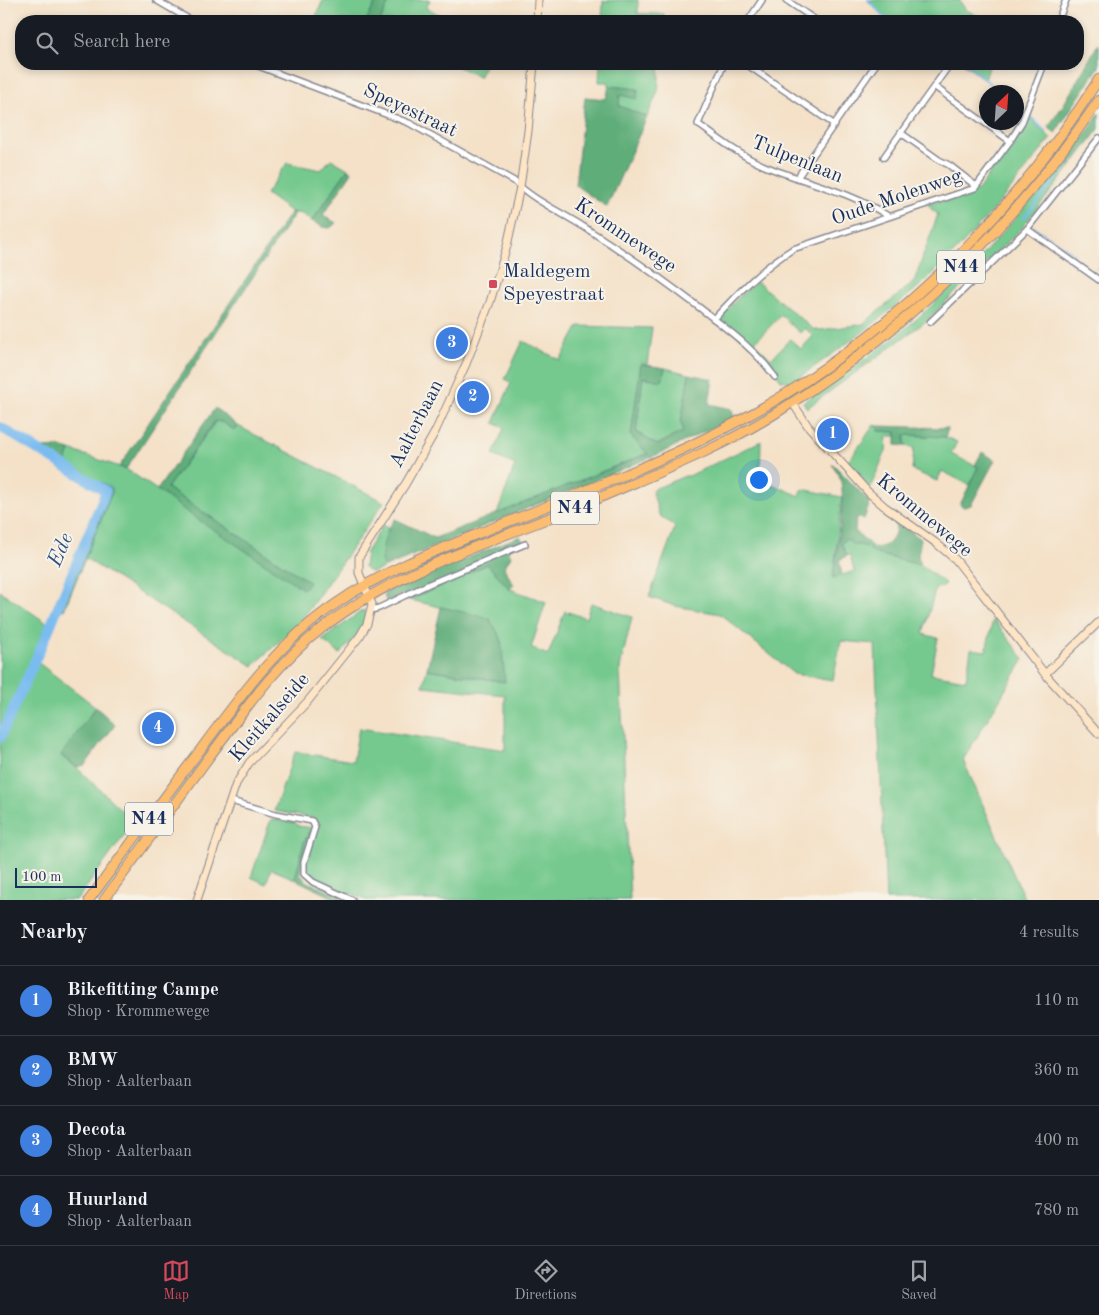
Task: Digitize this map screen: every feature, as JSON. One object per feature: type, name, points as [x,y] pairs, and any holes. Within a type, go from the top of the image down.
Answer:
[{"type":"highway","name":"N44","points":[[90,900],[232,707],[270,661],[314,619],[379,576],[423,556],[660,460],[786,394],[853,346],[902,307],[954,259],[997,214],[1033,171],[1073,118],[1099,79]]},
{"type":"highway","name":"N44","points":[[104,900],[274,673],[320,629],[369,595],[427,567],[594,500],[692,458],[774,414],[792,402],[880,339],[956,272],[1024,199],[1099,100]]},
{"type":"street","points":[[156,0],[182,15]]},
{"type":"street","points":[[537,15],[538,0]]},
{"type":"street","points":[[752,15],[762,0]]},
{"type":"street","points":[[786,0],[808,15]]},
{"type":"street","points":[[1060,15],[1066,0]]},
{"type":"street","name":"Speyestraat","points":[[269,70],[409,123],[514,181],[520,187]]},
{"type":"street","name":"Aalterbaan","points":[[369,595],[358,569],[359,557],[424,453],[463,372],[482,325],[507,246],[520,187],[528,131],[533,70]]},
{"type":"street","name":"Tulpenlaan","points":[[721,70],[698,124],[745,157],[871,205],[888,216]]},
{"type":"street","points":[[755,70],[835,125]]},
{"type":"street","points":[[797,178],[872,70]]},
{"type":"street","points":[[884,157],[946,70]]},
{"type":"street","name":"Oude Molenweg","points":[[714,319],[746,285],[785,254],[803,245],[971,190],[1010,141],[1025,116],[1042,70]]},
{"type":"street","points":[[935,86],[1010,141]]},
{"type":"street","points":[[901,133],[949,165],[976,186]]},
{"type":"street","points":[[930,322],[1027,229],[1099,138]]},
{"type":"street","name":"Krommewege","points":[[520,187],[628,255],[748,346],[776,377]]},
{"type":"street","points":[[1027,229],[1099,280]]},
{"type":"street","name":"Krommewege","points":[[786,394],[804,421],[868,492],[956,560],[1045,674],[1099,734]]},
{"type":"street","points":[[371,610],[526,544]]},
{"type":"street","name":"Kleitkalseide","points":[[197,900],[236,784],[245,768],[308,701],[360,636],[367,624],[371,610],[372,604],[369,595]]},
{"type":"street","points":[[1045,674],[1099,622]]},
{"type":"street","points":[[231,801],[276,814],[312,821],[315,827],[304,862],[304,874],[313,882],[352,900]]},
{"type":"green space","points":[[323,0],[377,0],[369,15],[317,15]]},
{"type":"green space","points":[[377,0],[390,0],[383,15],[369,15]]},
{"type":"green space","points":[[390,0],[430,0],[426,8],[441,15],[383,15]]},
{"type":"green space","points":[[638,0],[638,14],[664,15],[602,15],[603,1]]},
{"type":"green space","points":[[867,0],[959,0],[966,10],[976,15],[882,15]]},
{"type":"green space","points":[[1099,42],[1099,67],[1055,133],[1048,127],[1064,104]]},
{"type":"green space","points":[[465,70],[483,70],[479,77]]},
{"type":"green space","points":[[600,70],[660,70],[658,91],[647,117],[619,106],[619,95],[637,89],[609,86],[609,82],[599,82]]},
{"type":"green space","points":[[972,70],[988,70],[985,80]]},
{"type":"green space","points":[[609,86],[638,89],[637,99],[620,95],[619,106],[647,117],[607,207],[575,185],[585,97],[606,99]]},
{"type":"green space","points":[[1099,113],[1099,129],[1071,166],[1062,163],[1091,127]]},
{"type":"green space","points":[[1029,117],[1051,138],[975,230],[942,265],[909,295],[860,334],[792,382],[781,380],[768,362],[754,349],[758,346],[771,359],[790,339],[801,349],[813,336],[805,328],[800,333],[781,315],[751,346],[720,320],[721,316],[745,291],[757,282],[813,329],[821,330],[863,324],[914,282],[938,214],[928,204],[978,190],[1020,130],[1024,130],[1024,124]]},
{"type":"green space","points":[[331,159],[348,169],[312,221],[302,214],[291,212],[266,194],[287,163],[321,170]]},
{"type":"green space","points":[[1062,163],[1071,166],[1021,229],[925,322],[807,408],[803,402],[883,346],[946,292],[998,238]]},
{"type":"green space","points":[[348,169],[352,172],[323,215],[336,223],[330,228],[323,227],[312,221]]},
{"type":"green space","points":[[291,212],[295,213],[126,469],[119,467]]},
{"type":"green space","points":[[579,326],[652,328],[647,365],[641,364],[631,436],[648,453],[497,514],[515,465],[493,455],[504,428],[494,423],[511,383],[505,379],[523,341],[560,360]]},
{"type":"green space","points":[[641,364],[665,368],[662,381],[643,377],[636,432],[657,445],[684,431],[681,423],[689,374],[713,379],[709,404],[732,409],[734,417],[659,454],[385,567],[381,561],[384,544],[389,528],[395,519],[435,538],[648,454],[631,436]]},
{"type":"green space","points":[[665,368],[689,374],[681,423],[684,431],[657,445],[636,432],[643,377],[662,380]]},
{"type":"green space","points":[[215,408],[238,426],[235,431],[222,422],[215,421],[167,488],[309,582],[303,589],[157,490]]},
{"type":"green space","points":[[216,421],[222,422],[235,430],[238,426],[384,502],[300,622],[253,666],[85,558],[112,492],[65,464],[70,450],[126,469],[303,589],[309,582],[167,488]]},
{"type":"green space","points":[[874,425],[878,426],[878,431],[896,432],[896,436],[887,436],[886,451],[870,488],[847,463]]},
{"type":"green space","points":[[878,426],[948,428],[945,437],[905,435],[905,446],[896,445],[896,432],[878,431]]},
{"type":"green space","points":[[905,435],[945,437],[957,442],[951,454],[978,467],[969,485],[942,471],[937,481],[912,470],[914,448],[905,446]]},
{"type":"green space","points":[[761,441],[760,479],[800,496],[802,489],[842,497],[833,578],[854,571],[850,555],[847,556],[841,542],[847,539],[853,545],[869,548],[873,553],[920,565],[945,583],[942,588],[936,587],[923,634],[938,638],[931,674],[966,680],[971,649],[986,651],[993,619],[1024,659],[963,760],[1025,900],[886,900],[875,644],[841,641],[833,680],[794,674],[720,614],[675,606],[649,597],[675,527],[659,515],[652,490],[689,476]]},
{"type":"green space","points":[[60,447],[70,450],[65,464],[97,483],[103,483],[111,488],[112,492],[64,610],[54,606],[104,492],[62,468],[65,463],[41,450],[42,448]]},
{"type":"green space","points":[[982,452],[995,460],[971,505],[964,507],[960,505],[978,467],[975,465]]},
{"type":"green space","points":[[833,464],[870,502],[864,519],[856,518],[855,531],[874,548],[888,544],[894,536],[896,527],[885,516],[886,514],[921,539],[918,555],[920,565],[873,553],[869,548],[853,545],[847,539],[841,543],[847,556],[839,560],[842,575],[833,578],[840,527],[842,488],[840,478]]},
{"type":"green space","points":[[383,525],[388,528],[381,561],[385,567],[372,572],[364,567],[366,552]]},
{"type":"green space","points":[[520,536],[523,542],[508,549],[511,556],[504,568],[514,585],[510,589],[487,564],[410,600],[405,599],[402,594],[388,601],[385,599],[384,593]]},
{"type":"green space","points":[[488,564],[510,589],[546,602],[531,648],[548,655],[565,611],[586,618],[591,603],[632,617],[620,668],[630,900],[366,900],[350,893],[347,897],[317,883],[305,869],[318,827],[316,822],[312,818],[274,811],[295,752],[353,761],[359,728],[505,750],[505,695],[423,686],[427,669],[504,682],[490,619],[410,600]]},
{"type":"green space","points":[[0,591],[47,623],[32,658],[96,707],[61,756],[77,768],[134,822],[77,900],[0,900]]},
{"type":"green space","points":[[441,607],[489,618],[501,638],[505,682],[427,669]]},
{"type":"green space","points":[[365,610],[365,621],[362,627],[340,654],[322,640],[360,612]]},
{"type":"green space","points":[[96,707],[115,725],[85,765],[77,767],[61,755]]},
{"type":"green space","points":[[271,819],[313,828],[304,842],[295,879],[271,869],[266,884],[251,877]]},
{"type":"green space","points":[[309,831],[311,833],[300,874],[308,882],[339,896],[343,900],[338,900],[295,879],[304,842]]},
{"type":"waterway","points":[[868,0],[882,15]]},
{"type":"waterway","points":[[974,70],[992,85]]},
{"type":"waterway","points":[[1030,116],[1045,131]]},
{"type":"waterway","points":[[1023,219],[1066,167],[1071,158]]},
{"type":"waterway","points":[[1034,227],[1074,254]]},
{"type":"waterway","name":"Ede","points":[[0,427],[106,491],[47,634],[0,738]]},
{"type":"place","name":"Maldegem Speyestraat","points":[[493,284]]},
{"type":"place","name":"Decota","points":[[452,343]]},
{"type":"place","name":"BMW","points":[[473,397]]},
{"type":"place","name":"Bikefitting Campe","points":[[833,434]]},
{"type":"place","name":"Huurland","points":[[158,728]]}]
